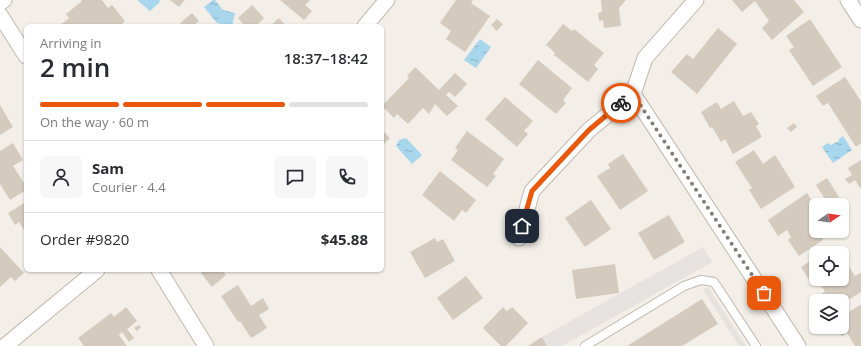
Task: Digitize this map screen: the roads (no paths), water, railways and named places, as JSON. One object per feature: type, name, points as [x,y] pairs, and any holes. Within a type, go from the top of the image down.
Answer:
[{"type":"street","points":[[0,2],[4,0]]},
{"type":"street","points":[[366,24],[387,0]]},
{"type":"street","points":[[519,238],[532,191],[589,130],[633,94],[646,58],[696,0]]},
{"type":"street","points":[[848,0],[861,20]]},
{"type":"street","points":[[0,15],[24,53]]},
{"type":"street","points":[[633,94],[798,346]]},
{"type":"street","points":[[5,346],[95,272]]},
{"type":"street","points":[[160,272],[206,346]]},
{"type":"lane","points":[[585,346],[684,286],[701,280],[714,282],[756,346]]},
{"type":"water","points":[[137,0],[159,0],[160,2],[150,11]]},
{"type":"water","points":[[215,0],[223,10],[235,13],[232,24],[217,23],[204,7]]},
{"type":"water","points":[[480,39],[491,47],[476,68],[464,60]]},
{"type":"water","points":[[843,136],[852,150],[833,163],[822,147],[828,143],[831,145],[839,141],[839,139]]},
{"type":"water","points":[[406,138],[422,155],[412,164],[396,146],[399,140]]}]
